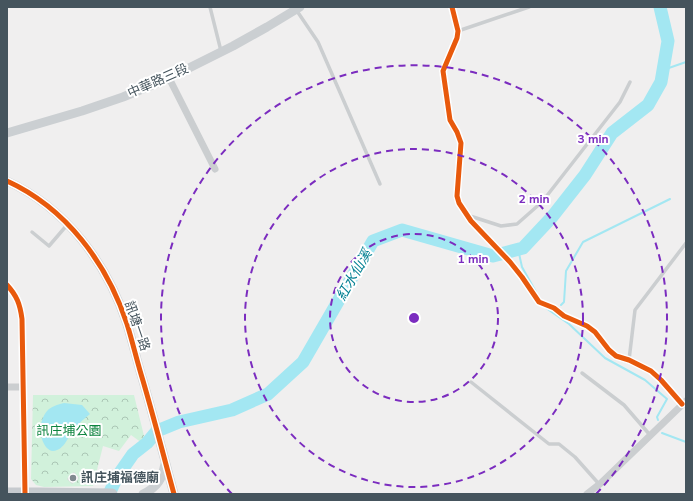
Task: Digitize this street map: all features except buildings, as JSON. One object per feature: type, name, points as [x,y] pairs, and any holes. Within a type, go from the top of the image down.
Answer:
[{"type":"main road","points":[[7,493],[112,494]]},
{"type":"street","points":[[452,7],[458,31],[457,38],[443,71],[450,120],[461,142],[457,196],[459,203],[471,221],[510,262],[539,302],[554,308],[564,316],[588,326],[616,356],[630,360],[651,371],[684,402],[587,494]]},
{"type":"street","name":"中華路三段","points":[[7,133],[82,112],[169,78],[233,46],[298,8]]},
{"type":"street","points":[[169,78],[215,169]]},
{"type":"street","name":"訊塘一路","points":[[7,181],[23,188],[49,207],[68,224],[87,247],[104,272],[126,323],[166,463]]},
{"type":"street","points":[[7,285],[16,296],[21,308],[22,319],[25,493]]},
{"type":"street","points":[[7,387],[23,387]]},
{"type":"street","points":[[166,463],[174,494]]},
{"type":"street","points":[[143,494],[156,486],[160,480],[166,463]]},
{"type":"street","points":[[170,479],[180,494]]},
{"type":"lane","points":[[210,7],[221,52]]},
{"type":"lane","points":[[458,31],[529,7]]},
{"type":"lane","points":[[298,8],[318,42],[380,184]]},
{"type":"lane","points":[[466,214],[501,226],[516,224],[542,202],[620,102],[630,82]]},
{"type":"lane","points":[[32,232],[49,246],[68,224]]},
{"type":"lane","points":[[630,360],[635,310],[686,243]]},
{"type":"lane","points":[[582,373],[624,405],[650,435]]},
{"type":"lane","points":[[471,382],[549,444],[559,444],[575,457],[599,484]]},
{"type":"green space","name":"訊庄埔公園","points":[[33,395],[134,395],[145,440],[142,443],[131,435],[119,451],[103,446],[93,486],[44,487],[36,485],[31,479]]},
{"type":"water","points":[[64,403],[82,405],[90,414],[74,429],[66,442],[60,448],[51,451],[43,443],[41,427],[43,417],[49,409]]},
{"type":"waterway","name":"紅水仙溪","points":[[109,494],[117,477],[133,454],[147,443],[157,431],[179,422],[232,410],[268,394],[303,362],[373,241],[402,230],[493,256],[523,248],[552,217],[585,175],[612,133],[648,105],[661,82],[668,41],[660,7]]},
{"type":"waterway","points":[[663,70],[686,62]]},
{"type":"waterway","points":[[561,305],[564,302],[566,271],[583,242],[670,199]]},
{"type":"waterway","points":[[518,249],[522,267],[536,292]]},
{"type":"waterway","points":[[546,308],[569,324],[605,358],[645,380],[667,399],[657,417],[658,420]]},
{"type":"waterway","points":[[662,433],[686,442]]},
{"type":"cycle path","points":[[452,7],[458,31],[457,38],[443,71],[450,120],[461,143],[457,196],[459,203],[471,221],[510,262],[539,302],[554,308],[564,316],[587,326],[595,332],[609,350],[616,356],[629,360],[651,371],[682,404]]},
{"type":"cycle path","points":[[7,181],[28,192],[48,206],[66,222],[96,259],[108,280],[119,301],[127,324],[174,494]]},
{"type":"cycle path","points":[[7,285],[18,300],[22,319],[25,493]]},
{"type":"place","name":"訊庄埔福德廟","points":[[73,478]]}]
